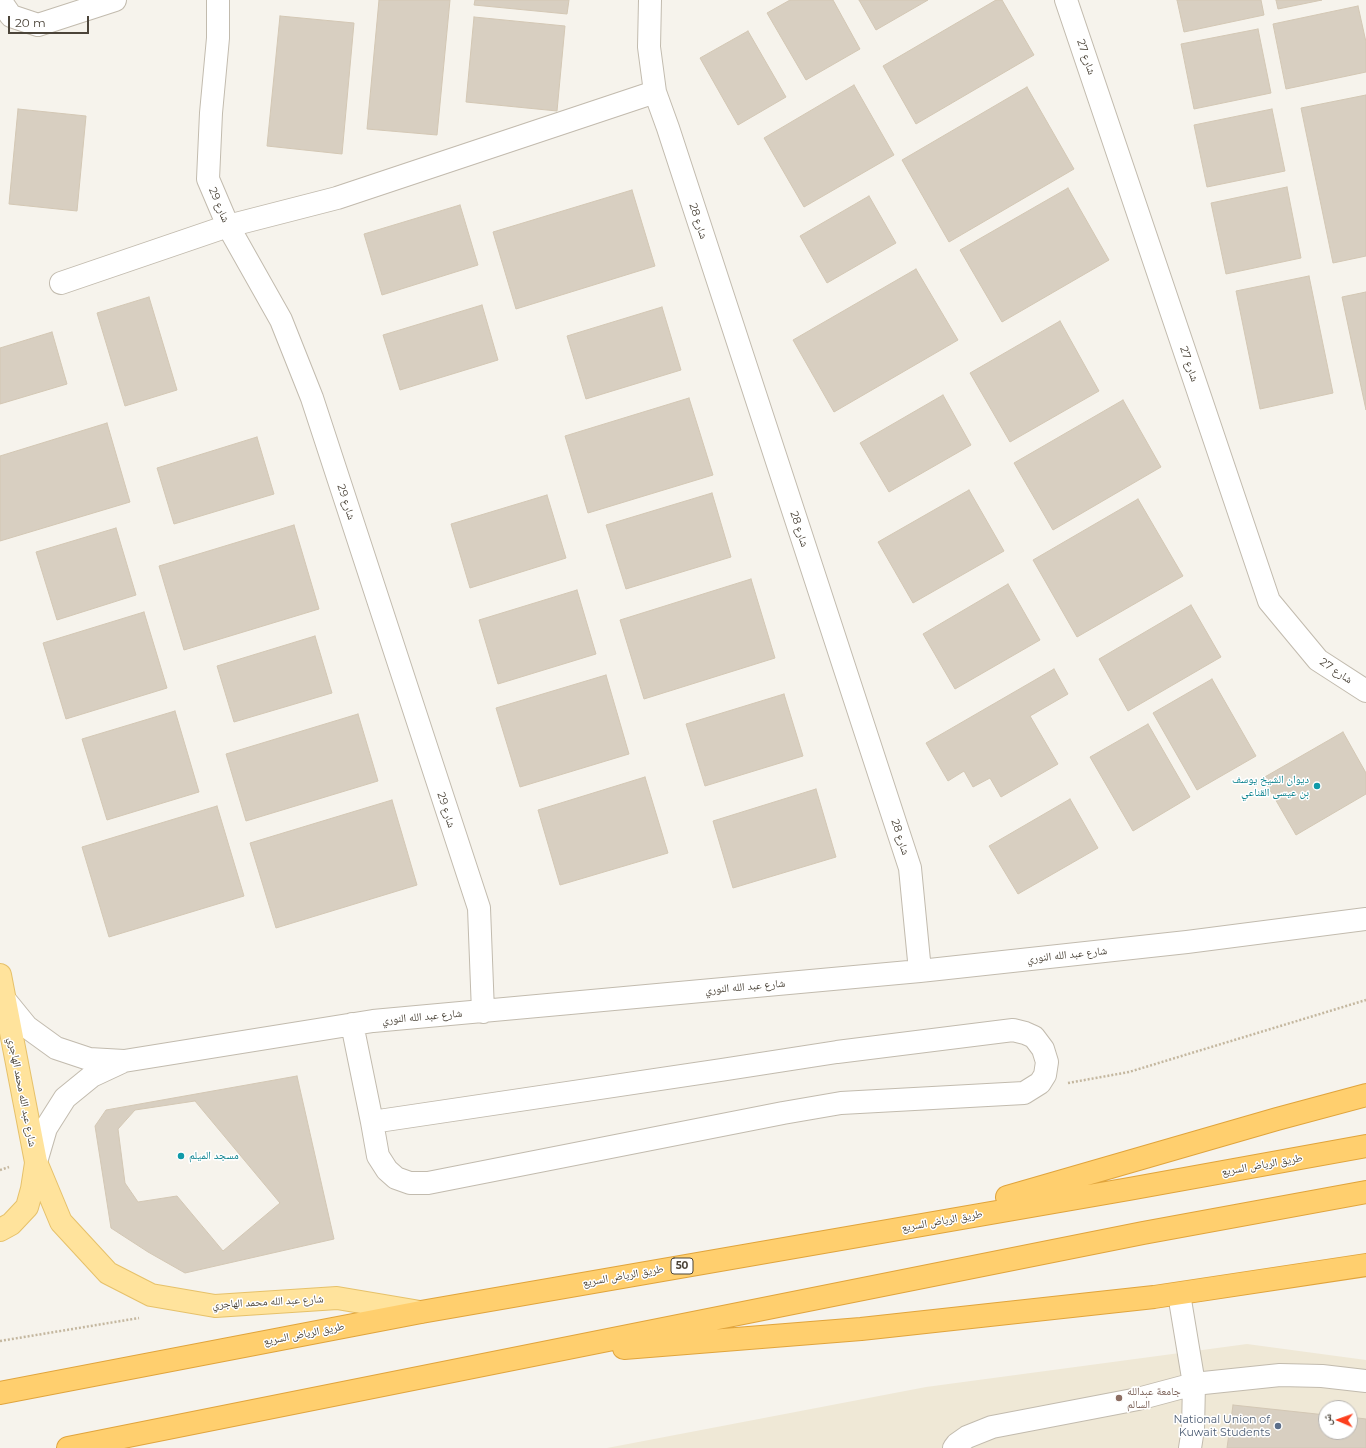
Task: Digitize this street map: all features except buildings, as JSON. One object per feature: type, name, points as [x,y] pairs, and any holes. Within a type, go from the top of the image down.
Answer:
[{"type":"highway","points":[[906,1227],[1277,1119],[1366,1095]]},
{"type":"highway","name":"طريق الرياض السريع","points":[[0,1393],[421,1312],[1129,1189],[1366,1146]]},
{"type":"highway","points":[[68,1448],[1135,1235],[1366,1192]]},
{"type":"highway","points":[[522,1357],[861,1329],[1179,1294],[1366,1265]]},
{"type":"main road","name":"شارع عبد الله محمد الهاجري","points":[[0,975],[36,1162],[61,1222],[108,1273],[151,1295],[215,1306],[337,1298],[421,1312]]},
{"type":"main road","points":[[0,1230],[11,1224],[27,1207],[32,1189],[36,1162]]},
{"type":"street","points":[[0,0],[11,16],[38,25],[115,0]]},
{"type":"street","name":"شارع 29","points":[[218,0],[218,38],[211,113],[208,180],[228,226],[281,320],[312,398],[479,908],[483,1012]]},
{"type":"street","name":"شارع 28","points":[[650,0],[649,47],[655,92],[910,868],[920,971]]},
{"type":"street","name":"شارع 27","points":[[1066,0],[1269,601],[1318,660],[1366,692]]},
{"type":"street","points":[[61,282],[228,226],[337,198],[655,92]]},
{"type":"street","name":"شارع عبد الله النوري","points":[[5,1000],[27,1027],[56,1048],[89,1059],[124,1061],[373,1021],[920,971],[1187,942],[1366,919]]},
{"type":"street","points":[[352,1024],[378,1156],[386,1170],[396,1178],[410,1183],[428,1183],[783,1113],[841,1103],[1024,1093],[1040,1083],[1045,1075],[1047,1062],[1043,1049],[1034,1038],[1025,1033],[1013,1030],[837,1052],[372,1122]]},
{"type":"street","name":"شارع عبد الله النوري","points":[[36,1162],[46,1128],[66,1098],[92,1076],[124,1061]]},
{"type":"street","points":[[1179,1294],[1194,1384],[1190,1448]]},
{"type":"street","points":[[954,1448],[967,1437],[992,1427],[1138,1399],[1194,1384],[1280,1375],[1322,1376],[1366,1382]]},
{"type":"path","points":[[1032,1089],[1129,1072],[1366,1000]]},
{"type":"path","points":[[0,1341],[146,1317]]},
{"type":"shaded area","name":"جامعة عبدالله السالم","points":[[1247,1344],[1366,1360],[1366,1448],[607,1448],[926,1387]]},
{"type":"place","name":"ديوان الشيخ يوسف بن عيسى القناعي","points":[[1317,786]]},
{"type":"place","name":"مسجد الميلم","points":[[181,1156]]},
{"type":"place","name":"جامعة عبدالله السالم","points":[[1119,1398]]},
{"type":"place","name":"National Union of Kuwait Students","points":[[1278,1426]]}]
